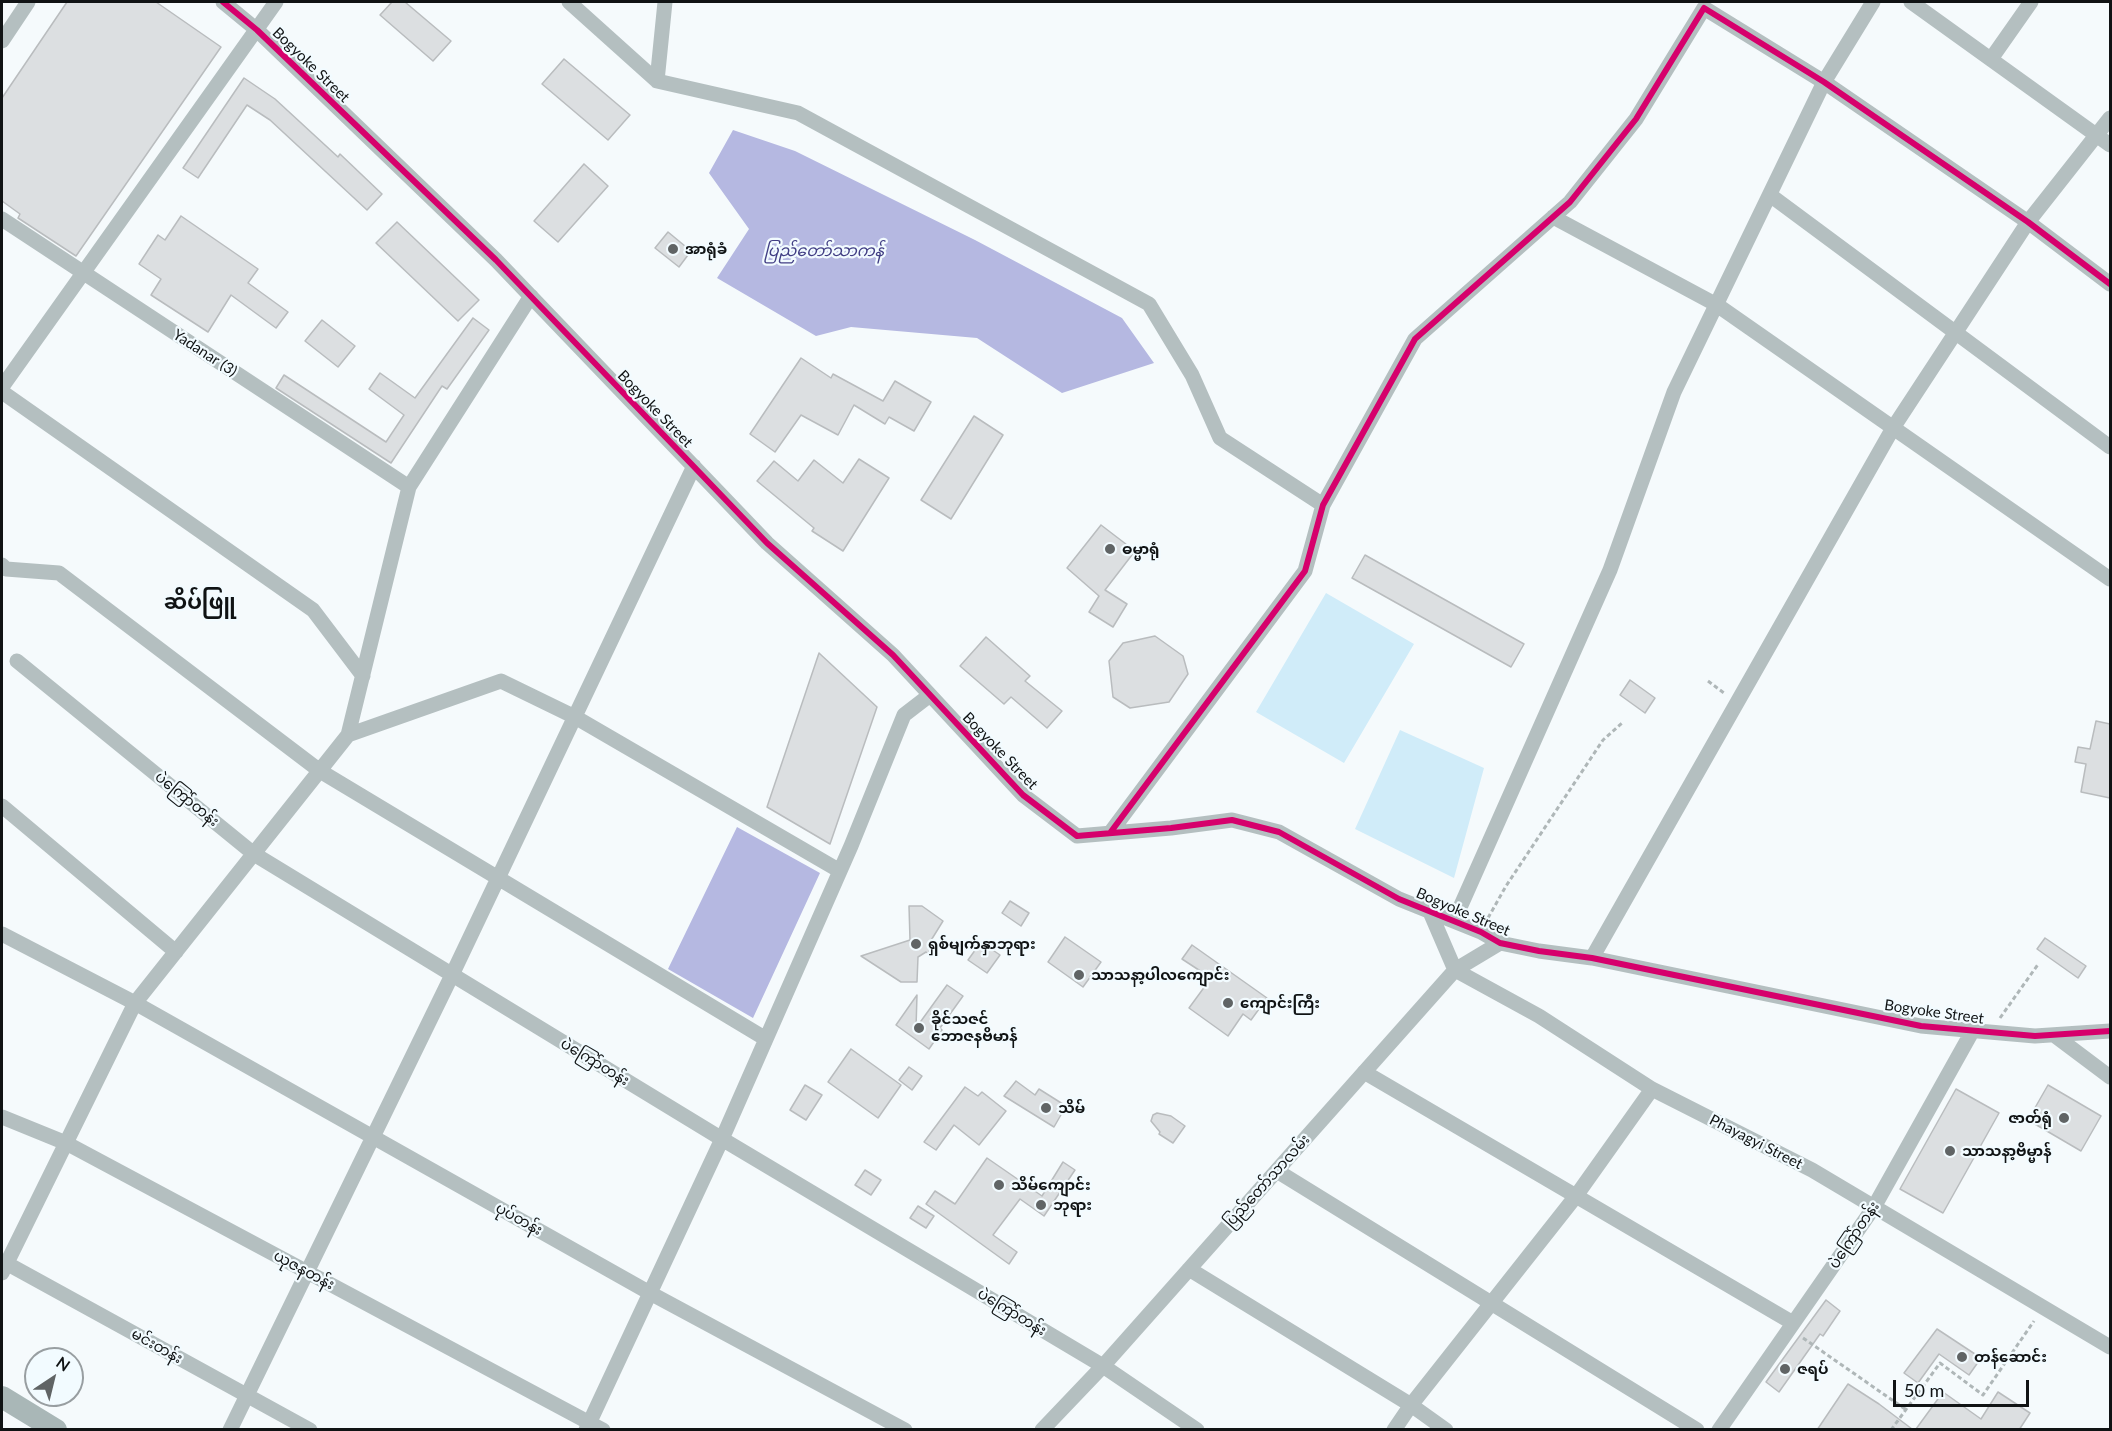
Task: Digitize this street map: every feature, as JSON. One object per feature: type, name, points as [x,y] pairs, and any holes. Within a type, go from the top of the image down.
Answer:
[{"type":"main road","points":[[2,1397],[56,1430]]},
{"type":"street","points":[[2,41],[28,2]]},
{"type":"street","name":"Bogyoke Street","points":[[223,2],[257,30],[496,260],[767,543],[893,655],[1023,795],[1077,836],[1232,820],[1280,832],[1399,899],[1481,932],[1500,943],[1592,958],[1921,1026],[2035,1036],[2109,1028]]},
{"type":"street","points":[[2,387],[276,2]]},
{"type":"street","points":[[569,2],[657,81],[798,113],[1149,304],[1192,375],[1220,438],[1323,505]]},
{"type":"street","points":[[657,81],[665,2]]},
{"type":"street","points":[[1454,921],[1610,570],[1674,392],[1824,82],[1873,2]]},
{"type":"street","points":[[1911,2],[2110,145]]},
{"type":"street","points":[[1990,59],[2031,2]]},
{"type":"street","points":[[1110,833],[1305,571],[1323,505],[1415,339],[1570,202],[1636,119],[1704,8],[1824,82],[2028,222],[2110,284]]},
{"type":"street","points":[[1592,958],[1893,428],[2028,222],[2110,118]]},
{"type":"street","points":[[1770,195],[2110,447]]},
{"type":"street","points":[[1553,217],[1717,305],[2110,579]]},
{"type":"street","name":"Yadanar (3)","points":[[2,219],[409,487]]},
{"type":"street","points":[[4,1268],[135,1003],[348,735],[409,487],[531,297]]},
{"type":"street","points":[[2,392],[313,610],[363,676]]},
{"type":"street","points":[[230,1430],[452,975],[693,466]]},
{"type":"street","points":[[2,565],[6,569],[59,573],[320,771],[766,1039]]},
{"type":"street","name":"ပဲကြော်တန်း","points":[[17,661],[254,854],[722,1139],[1104,1366],[1197,1430]]},
{"type":"street","points":[[348,735],[501,681],[575,717],[840,872]]},
{"type":"street","points":[[592,1427],[840,872],[904,715],[930,695]]},
{"type":"street","points":[[2,806],[176,952]]},
{"type":"street","points":[[1430,912],[1455,970]]},
{"type":"street","name":"ပုပ်တန်း","points":[[2,934],[135,1003],[650,1293],[905,1430]]},
{"type":"street","name":"ပြည်တော်သာလမ်း","points":[[1042,1430],[1104,1366],[1455,970],[1500,943]]},
{"type":"street","name":"Phayagyi Street","points":[[1455,970],[1539,1016],[1652,1089],[1812,1170],[2110,1347]]},
{"type":"street","name":"ပဲကြော်တန်း","points":[[1719,1430],[1795,1328],[1874,1207],[1973,1030]]},
{"type":"street","points":[[2054,1035],[2110,1077]]},
{"type":"street","points":[[1364,1072],[1795,1328]]},
{"type":"street","points":[[1394,1430],[1411,1404],[1576,1196],[1652,1089]]},
{"type":"street","name":"ယုဇနတန်း","points":[[2,1117],[66,1143],[592,1427]]},
{"type":"street","points":[[1276,1171],[1697,1430]]},
{"type":"street","name":"မင်းတန်း","points":[[4,1268],[310,1430]]},
{"type":"street","points":[[1189,1269],[1411,1404],[1446,1430]]},
{"type":"path","points":[[1481,932],[1506,886],[1603,740],[1622,723]]},
{"type":"path","points":[[1991,1032],[2038,963]]},
{"type":"path","points":[[1891,1430],[1940,1363],[1983,1395],[2044,1308]]},
{"type":"path","points":[[1795,1328],[1905,1409]]},
{"type":"shaded area","points":[[1326,593],[1414,644],[1344,763],[1256,712]]},
{"type":"shaded area","points":[[1400,730],[1484,768],[1454,878],[1355,829]]},
{"type":"water","name":"ပြည်တော်သာကန်","points":[[733,130],[795,151],[975,240],[1122,318],[1154,363],[1062,393],[977,338],[851,327],[816,336],[717,278],[749,229],[709,173]]},
{"type":"water","points":[[737,827],[820,873],[753,1018],[668,969]]},
{"type":"building","points":[[67,2],[156,2],[221,47],[76,256],[18,218],[20,214],[2,201],[2,98]]},
{"type":"building","points":[[392,2],[405,2],[451,41],[433,61],[380,15]]},
{"type":"building","points":[[564,59],[630,115],[608,140],[542,84]]},
{"type":"building","points":[[244,78],[275,99],[338,157],[340,154],[382,194],[367,210],[270,120],[247,105],[198,178],[183,168]]},
{"type":"building","points":[[584,164],[608,186],[558,242],[534,221]]},
{"type":"building","points":[[181,216],[258,269],[248,283],[288,312],[276,328],[231,295],[208,332],[151,295],[161,279],[139,264],[158,235],[165,240]]},
{"type":"building","points":[[397,222],[479,300],[458,321],[376,243]]},
{"type":"building","name":"အာရုံခံ","points":[[668,232],[691,251],[679,267],[655,248]]},
{"type":"building","points":[[473,318],[489,330],[447,389],[442,386],[391,463],[276,388],[284,375],[386,442],[404,415],[369,389],[380,373],[415,398]]},
{"type":"building","points":[[322,320],[355,346],[338,367],[305,341]]},
{"type":"building","points":[[801,358],[831,378],[833,374],[883,401],[895,381],[931,402],[914,431],[889,417],[885,424],[854,405],[838,435],[801,415],[775,452],[750,434]]},
{"type":"building","points":[[974,416],[1003,435],[951,519],[921,500]]},
{"type":"building","points":[[859,459],[889,478],[843,551],[812,531],[814,528],[757,481],[774,461],[798,481],[814,460],[843,483]]},
{"type":"building","points":[[1101,525],[1135,551],[1105,590],[1127,604],[1113,627],[1089,612],[1099,596],[1067,568]]},
{"type":"building","points":[[1365,555],[1524,644],[1511,667],[1352,578]]},
{"type":"building","points":[[1155,636],[1183,656],[1188,674],[1169,702],[1130,708],[1113,697],[1109,661],[1123,643]]},
{"type":"building","points":[[986,637],[1030,676],[1025,681],[1062,711],[1047,728],[1011,697],[1004,704],[960,666]]},
{"type":"building","points":[[819,653],[877,707],[830,844],[767,807]]},
{"type":"building","points":[[1630,680],[1655,698],[1645,713],[1620,695]]},
{"type":"building","points":[[2096,721],[2110,724],[2110,798],[2081,792],[2086,764],[2075,762],[2078,747],[2090,749]]},
{"type":"building","points":[[1010,901],[1029,913],[1021,926],[1002,913]]},
{"type":"building","points":[[909,906],[922,906],[943,921],[930,942],[929,954],[926,952],[918,957],[917,982],[901,982],[861,956],[910,940]]},
{"type":"building","name":"သာသနာ့ပါလကျောင်း","points":[[1065,937],[1101,962],[1083,987],[1048,962]]},
{"type":"building","points":[[2045,938],[2086,966],[2078,978],[2037,949]]},
{"type":"building","points":[[981,942],[1000,955],[987,973],[968,960]]},
{"type":"building","name":"ကျောင်းကြီး","points":[[1192,945],[1267,998],[1251,1020],[1243,1014],[1228,1036],[1189,1008],[1211,978],[1182,959]]},
{"type":"building","points":[[947,985],[963,996],[940,1028],[942,1030],[929,1049],[896,1025],[917,995],[916,1028]]},
{"type":"building","points":[[851,1049],[901,1085],[878,1118],[828,1082]]},
{"type":"building","points":[[909,1067],[922,1076],[912,1090],[899,1080]]},
{"type":"building","name":"သိမ်","points":[[1016,1081],[1035,1095],[1039,1089],[1066,1106],[1054,1127],[1004,1096]]},
{"type":"building","points":[[805,1085],[822,1095],[806,1120],[790,1110]]},
{"type":"building","name":"ဇာတ်ရုံ","points":[[2048,1085],[2101,1116],[2081,1151],[2028,1120]]},
{"type":"building","points":[[965,1087],[978,1096],[982,1092],[1006,1111],[979,1145],[954,1125],[936,1150],[924,1142]]},
{"type":"building","name":"သာသနာ့ဗိမ္မာန်","points":[[1956,1089],[1999,1113],[1943,1213],[1900,1189]]},
{"type":"building","points":[[1157,1113],[1171,1116],[1185,1126],[1173,1143],[1159,1134],[1160,1132],[1151,1121],[1153,1115]]},
{"type":"building","points":[[987,1158],[1042,1196],[1063,1162],[1075,1170],[1044,1216],[1020,1199],[993,1235],[1017,1252],[1009,1264],[926,1204],[935,1191],[955,1204]]},
{"type":"building","points":[[865,1170],[881,1180],[871,1195],[855,1185]]},
{"type":"building","points":[[918,1206],[934,1216],[926,1228],[910,1218]]},
{"type":"building","points":[[1826,1300],[1840,1311],[1823,1336],[1820,1334],[1779,1392],[1766,1382]]},
{"type":"building","points":[[1937,1329],[1981,1358],[1969,1375],[1939,1354],[1918,1383],[1904,1373]]},
{"type":"building","points":[[1848,1384],[1879,1404],[1912,1429],[1817,1430]]},
{"type":"building","points":[[1943,1392],[1981,1419],[1998,1392],[2030,1413],[2019,1430],[1916,1429]]},
{"type":"cycle path","points":[[223,2],[257,30],[496,260],[767,543],[893,655],[1023,795],[1077,836],[1232,820],[1279,832],[1399,899],[1481,932],[1500,943],[1592,958],[1921,1026],[2035,1036],[2110,1031]]},
{"type":"cycle path","points":[[1110,833],[1305,571],[1323,505],[1415,339],[1570,202],[1636,119],[1704,8],[1824,82],[2028,222],[2110,284]]},
{"type":"place","name":"အာရုံခံ","points":[[673,249]]},
{"type":"place","name":"ဓမ္မာရုံ","points":[[1110,549]]},
{"type":"place","name":"ရှစ်မျက်နှာဘုရား","points":[[916,944]]},
{"type":"place","name":"သာသနာ့ပါလကျောင်း","points":[[1079,975]]},
{"type":"place","name":"ကျောင်းကြီး","points":[[1228,1003]]},
{"type":"place","name":"ခိုင်သဇင် ဘောဇနဗိမာန်","points":[[919,1028]]},
{"type":"place","name":"သိမ်","points":[[1046,1108]]},
{"type":"place","name":"ဇာတ်ရုံ","points":[[2064,1118]]},
{"type":"place","name":"သာသနာ့ဗိမ္မာန်","points":[[1950,1151]]},
{"type":"place","name":"သိမ်ကျောင်း","points":[[999,1185]]},
{"type":"place","name":"ဘုရား","points":[[1041,1205]]},
{"type":"place","name":"တန်ဆောင်း","points":[[1962,1357]]},
{"type":"place","name":"ဇရပ်","points":[[1785,1369]]},
{"type":"district","name":"ဆိပ်ဖြူ","points":[[200,602]]}]
